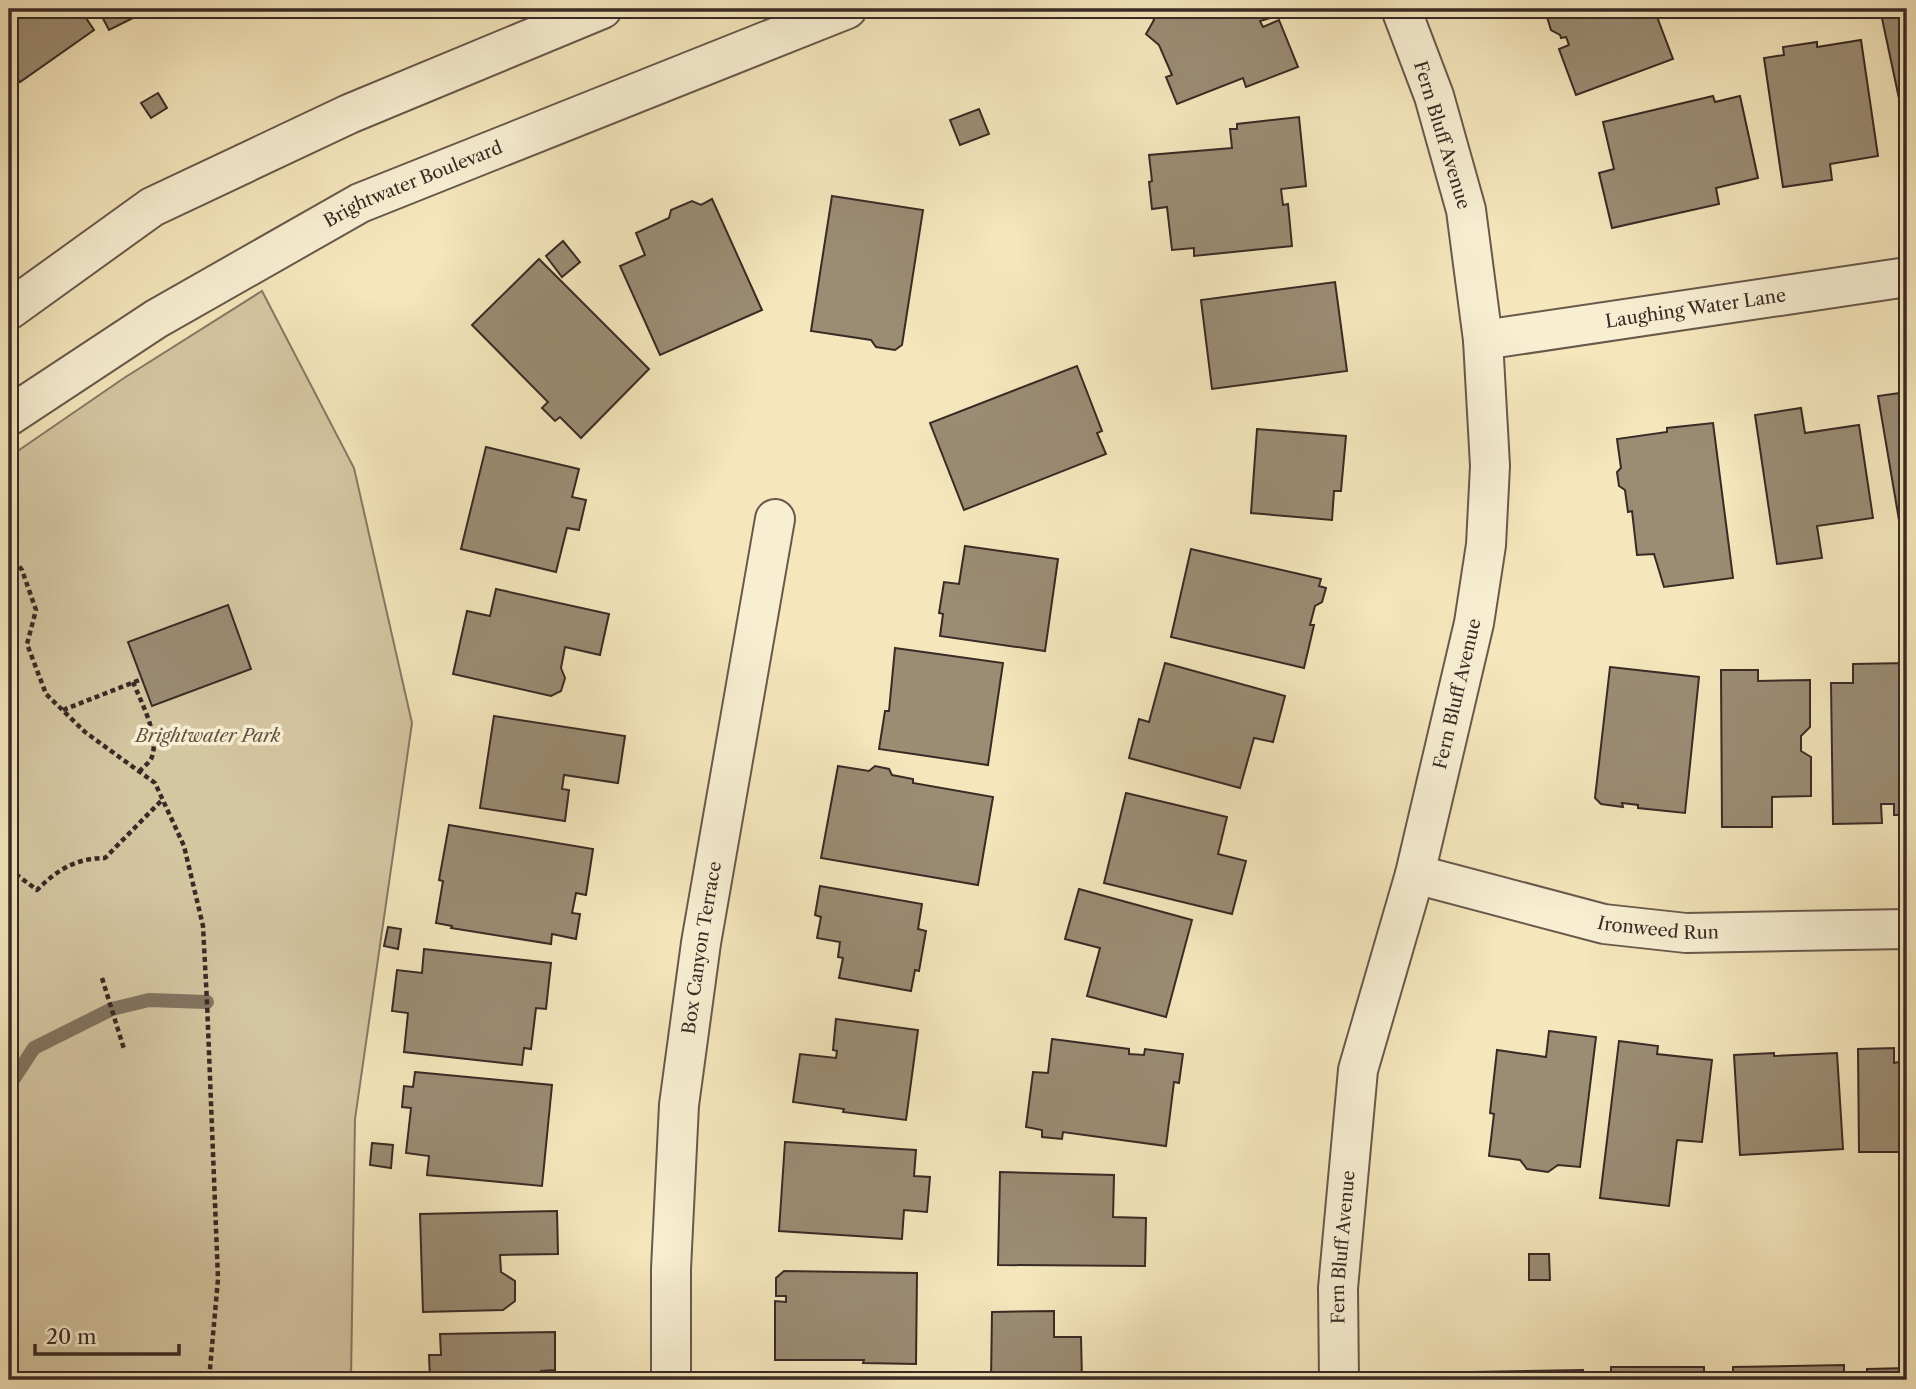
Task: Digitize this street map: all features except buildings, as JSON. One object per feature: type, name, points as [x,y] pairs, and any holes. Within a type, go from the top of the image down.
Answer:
[{"type":"street","points":[[9,310],[152,207],[349,114],[602,9]]},
{"type":"street","name":"Brightwater Boulevard","points":[[9,416],[156,318],[360,203],[847,9]]},
{"type":"street","name":"Fern Bluff Avenue","points":[[1339,1380],[1338,1288],[1358,1070],[1415,874],[1475,623],[1486,545],[1490,466],[1483,340],[1466,210],[1434,96],[1401,9]]},
{"type":"street","name":"Laughing Water Lane","points":[[1483,340],[1907,278]]},
{"type":"street","name":"Box Canyon Terrace","points":[[671,1380],[671,1269],[679,1105],[701,943],[775,519]]},
{"type":"street","name":"Ironweed Run","points":[[1415,874],[1604,923],[1672,931],[1907,929]]},
{"type":"path","points":[[9,553],[22,570],[36,610],[27,644],[46,694],[85,732],[155,783],[184,846],[203,926],[218,1279],[209,1380]]},
{"type":"path","points":[[63,710],[142,679]]},
{"type":"path","points":[[133,682],[150,724],[153,741],[151,759],[139,772]]},
{"type":"path","points":[[9,869],[37,890],[66,866],[88,858],[105,858],[162,800]]},
{"type":"path","points":[[102,978],[124,1049]]},
{"type":"green space","name":"Brightwater Park","points":[[262,291],[354,468],[412,723],[355,1119],[351,1380],[9,1380],[9,457],[124,378]]},
{"type":"waterway","points":[[9,1086],[34,1048],[112,1009],[149,1000],[207,1002]]}]
